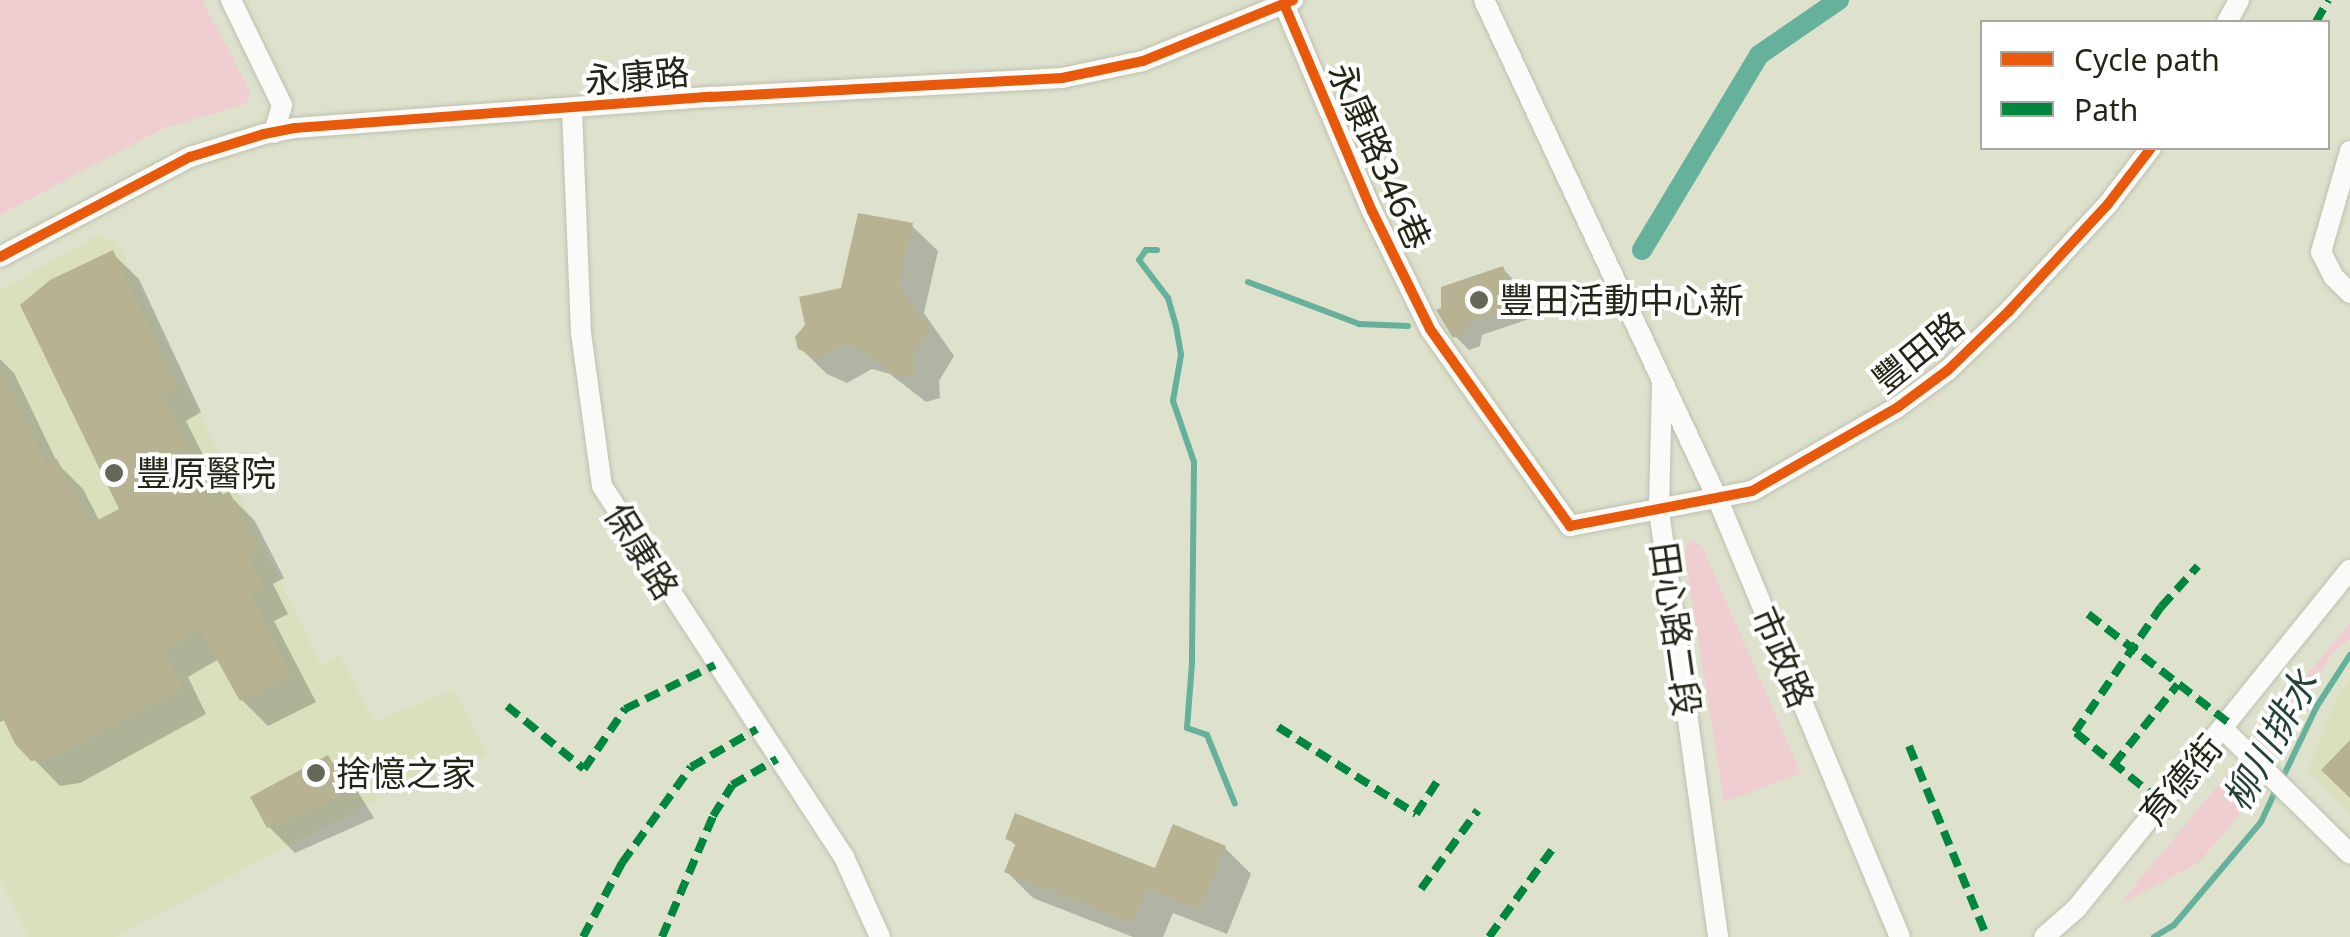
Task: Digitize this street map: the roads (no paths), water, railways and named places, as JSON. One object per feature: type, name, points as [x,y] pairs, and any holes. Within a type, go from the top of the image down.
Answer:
[{"type":"street","points":[[231,0],[282,105],[274,132]]},
{"type":"street","name":"田心路二段","points":[[1484,0],[1662,378],[1659,511],[1718,937]]},
{"type":"street","name":"永康路","points":[[0,257],[190,157],[274,132],[1062,78],[1143,61],[1288,2]]},
{"type":"street","name":"永康路346巷","points":[[1288,2],[1372,211],[1430,330],[1570,526],[1659,511]]},
{"type":"street","name":"保康路","points":[[572,109],[581,333],[602,486],[689,626],[844,857],[880,937]]},
{"type":"street","name":"豐田路","points":[[1659,511],[1764,486],[1898,407],[1948,370],[2108,204],[2149,150]]},
{"type":"street","points":[[2350,150],[2321,252],[2334,277],[2350,292]]},
{"type":"street","name":"市政路","points":[[1662,378],[1718,500],[1900,937]]},
{"type":"street","name":"育德街","points":[[2044,937],[2076,909],[2350,570]]},
{"type":"street","points":[[2223,729],[2350,854]]},
{"type":"waterway","points":[[1642,250],[1759,55],[1839,0]]},
{"type":"waterway","points":[[1157,250],[1146,250],[1139,260],[1168,298],[1176,326],[1181,355],[1173,401],[1194,462],[1192,663],[1187,728],[1207,735],[1235,804]]},
{"type":"waterway","points":[[1248,282],[1359,324],[1408,326]]},
{"type":"waterway","name":"柳川排水","points":[[2282,779],[2317,706],[2350,655]]},
{"type":"waterway","name":"柳川排水","points":[[2154,937],[2174,925],[2261,822],[2276,790]]},
{"type":"place","name":"豐田活動中心新","points":[[1479,300]]},
{"type":"place","name":"豐原醫院","points":[[114,473]]},
{"type":"place","name":"捨憶之家","points":[[316,773]]}]
